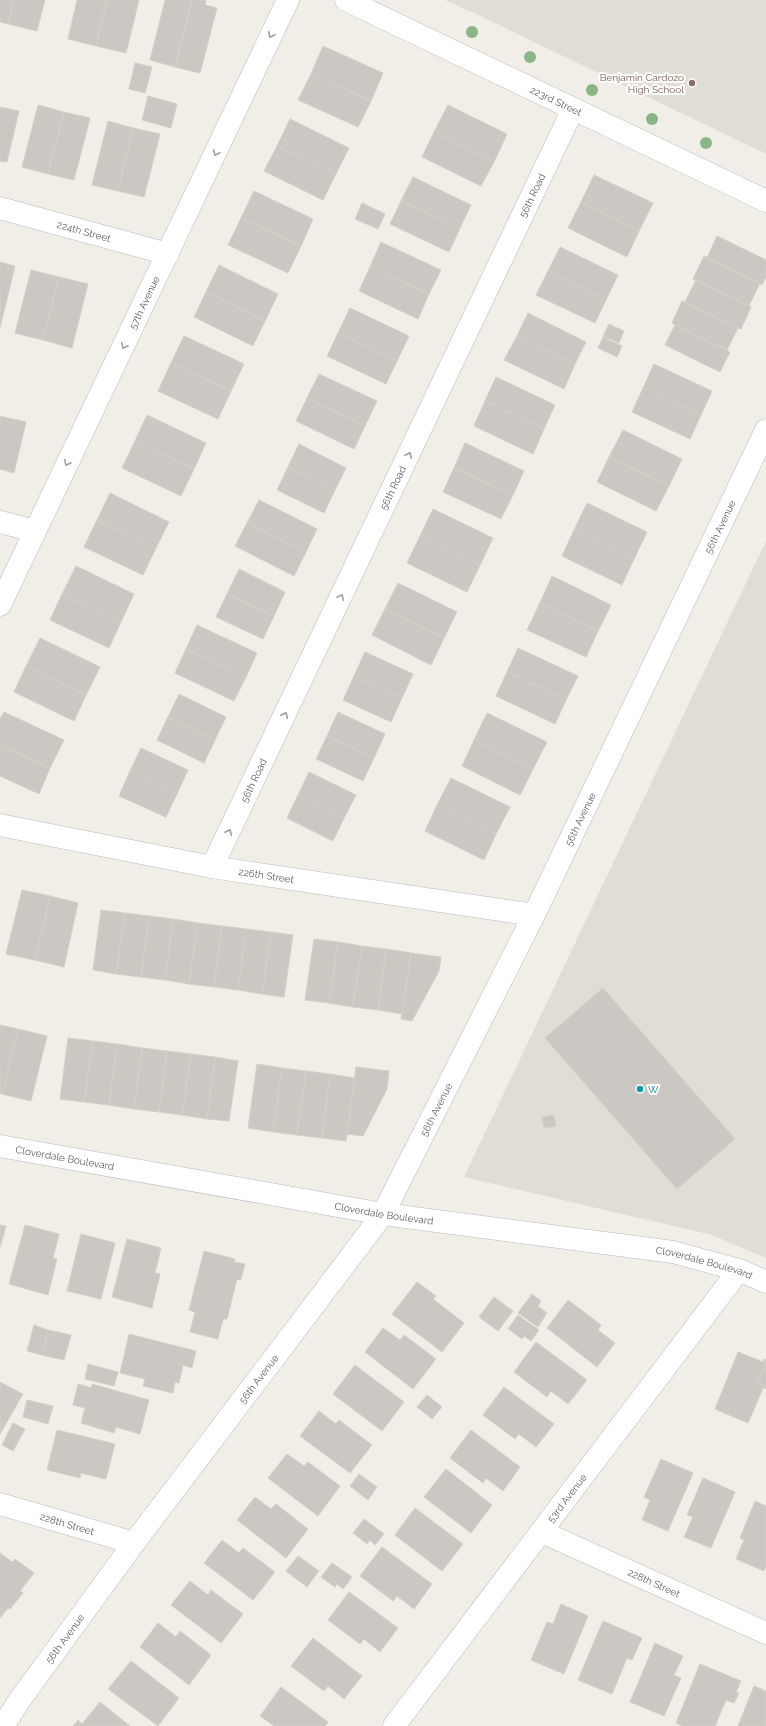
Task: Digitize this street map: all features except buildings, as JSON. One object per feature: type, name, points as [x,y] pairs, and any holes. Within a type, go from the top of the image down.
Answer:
[{"type":"street","name":"57th Avenue","points":[[0,605],[288,0]]},
{"type":"street","name":"223rd Street","points":[[346,0],[766,201]]},
{"type":"street","name":"56th Road","points":[[212,867],[573,109]]},
{"type":"street","name":"224th Street","points":[[0,208],[168,254]]},
{"type":"street","name":"56th Avenue","points":[[4,1726],[19,1701],[134,1544],[383,1214],[534,915],[766,430]]},
{"type":"street","points":[[0,522],[35,531]]},
{"type":"street","name":"226th Street","points":[[0,825],[212,867],[534,915]]},
{"type":"street","name":"Cloverdale Boulevard","points":[[0,1146],[383,1214],[673,1252],[739,1270],[766,1282]]},
{"type":"street","name":"53rd Avenue","points":[[394,1726],[739,1270]]},
{"type":"street","name":"228th Street","points":[[0,1504],[134,1544]]},
{"type":"street","name":"228th Street","points":[[542,1532],[766,1633]]},
{"type":"shaded area","name":"Benjamin Cardozo High School","points":[[445,0],[766,0],[766,154],[472,12]]},
{"type":"shaded area","points":[[766,541],[766,1258],[712,1235],[464,1177]]},
{"type":"place","name":"Benjamin Cardozo High School","points":[[692,83]]},
{"type":"place","name":"W","points":[[640,1089]]}]
